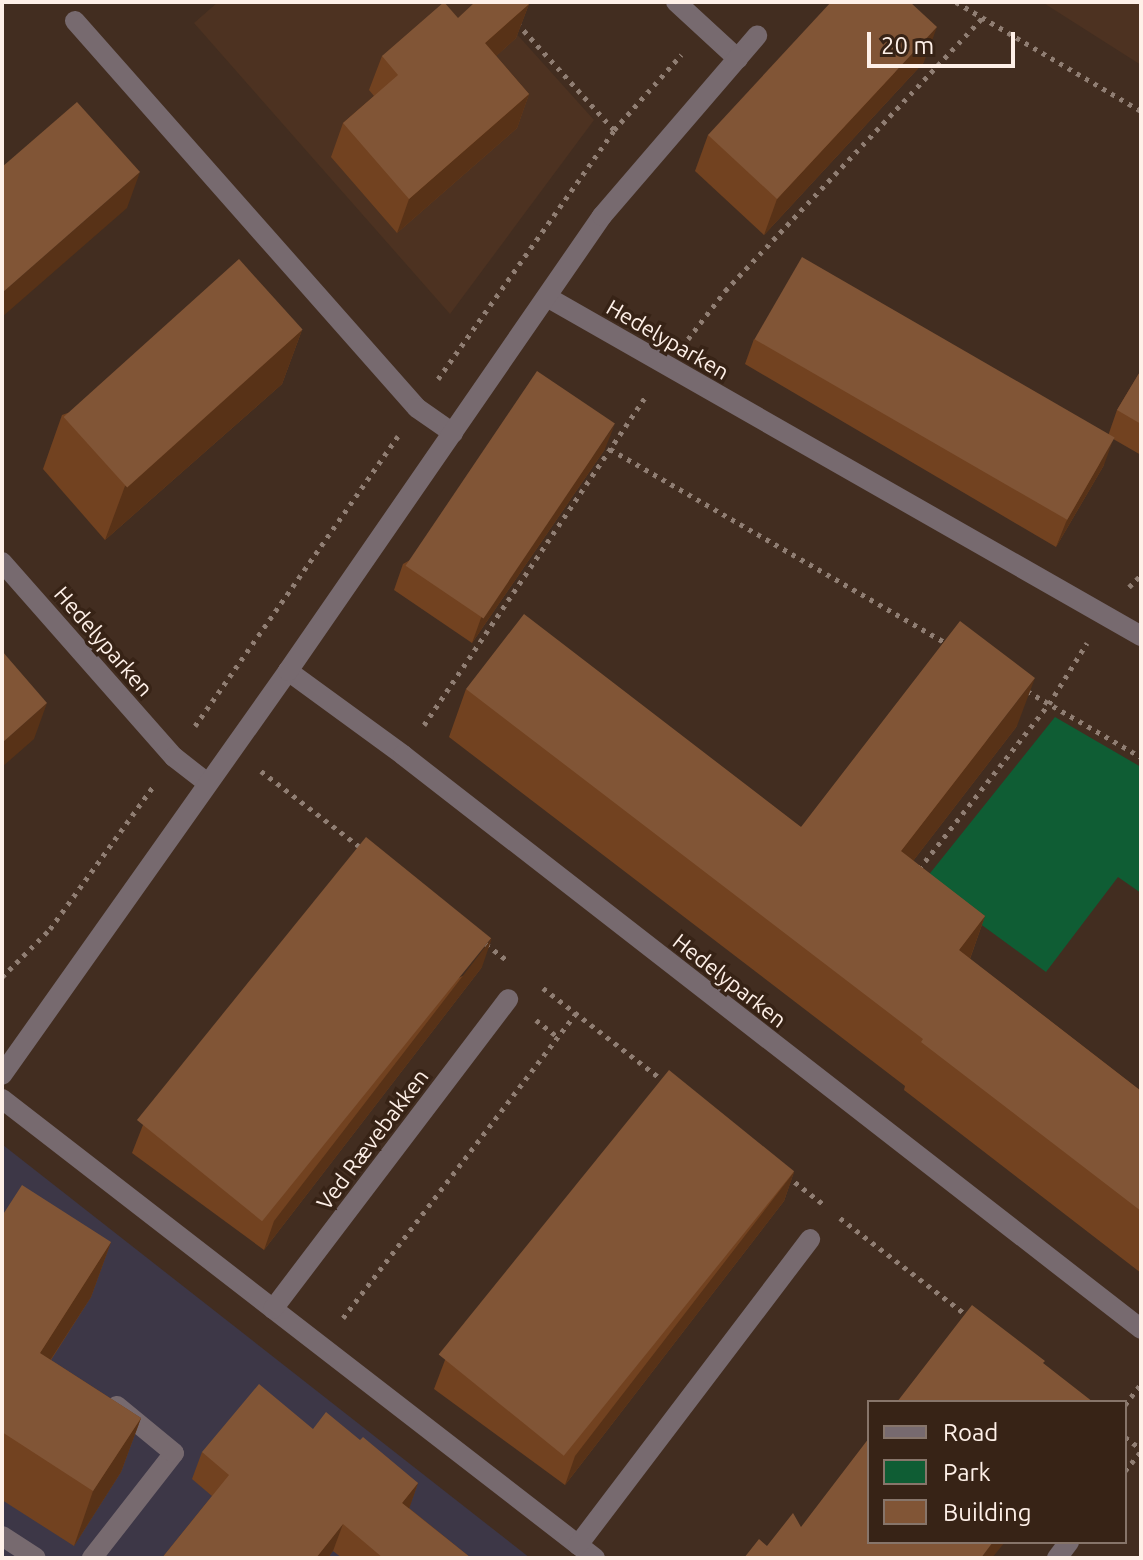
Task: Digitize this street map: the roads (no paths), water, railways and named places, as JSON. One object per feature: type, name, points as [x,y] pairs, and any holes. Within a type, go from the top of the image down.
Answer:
[{"type":"street","points":[[676,2],[738,59]]},
{"type":"street","points":[[75,21],[417,408],[453,433]]},
{"type":"street","points":[[2,1075],[206,782],[288,671],[602,216],[757,36]]},
{"type":"street","name":"Hedelyparken","points":[[547,297],[1141,636]]},
{"type":"street","name":"Hedelyparken","points":[[2,562],[174,757],[206,782]]},
{"type":"street","name":"Hedelyparken","points":[[288,671],[403,755],[1141,1329]]},
{"type":"street","name":"Ved Rævebakken","points":[[273,1309],[508,999]]},
{"type":"street","points":[[2,1099],[595,1558]]},
{"type":"street","points":[[578,1545],[810,1239]]},
{"type":"street","points":[[92,1558],[174,1453],[99,1391]]},
{"type":"street","points":[[2,1536],[36,1558]]}]
